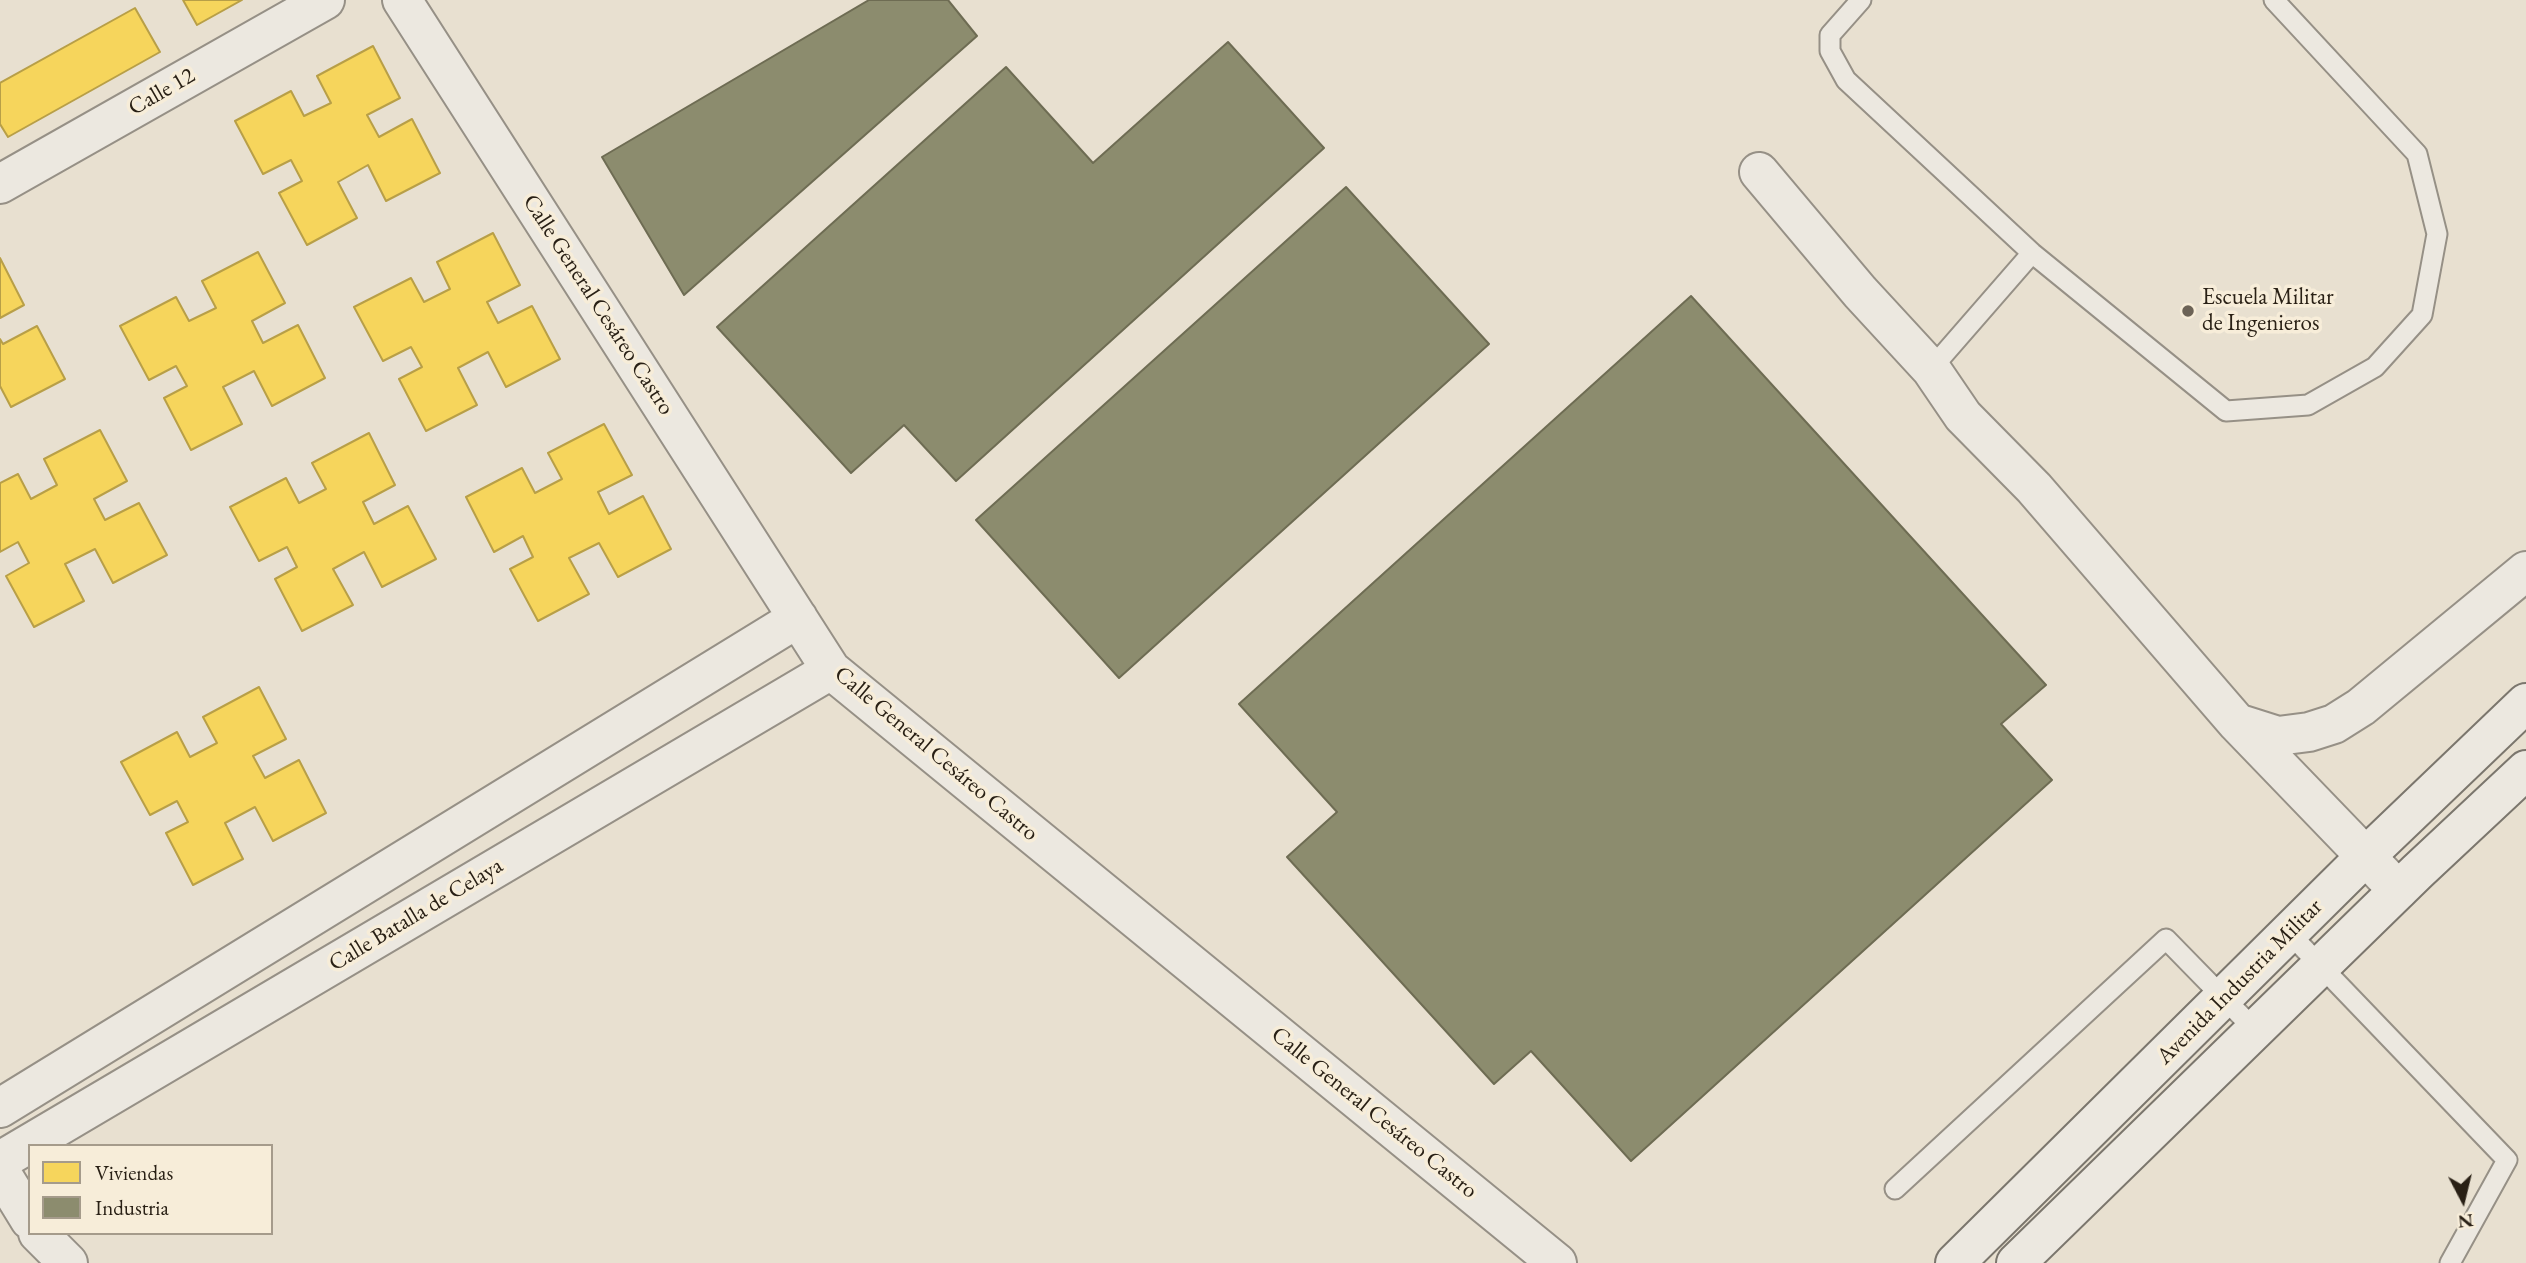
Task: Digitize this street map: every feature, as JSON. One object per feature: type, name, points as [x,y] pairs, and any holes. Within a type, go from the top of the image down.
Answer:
[{"type":"street","name":"Calle 12","points":[[0,184],[325,0]]},
{"type":"street","name":"Calle General Cesáreo Castro","points":[[402,0],[831,670],[1557,1263]]},
{"type":"street","points":[[1759,172],[1860,292],[1931,369],[1963,416],[2035,488],[2237,723],[2408,881]]},
{"type":"street","points":[[2237,723],[2278,736],[2309,732],[2334,724],[2361,707],[2526,571]]},
{"type":"street","points":[[0,1108],[798,618]]},
{"type":"street","name":"Calle Batalla de Celaya","points":[[29,1144],[831,670]]},
{"type":"street","name":"Avenida Industria Militar","points":[[1955,1263],[2374,849],[2526,703]]},
{"type":"street","points":[[2278,736],[2374,849]]},
{"type":"street","name":"Avenida Industria Militar","points":[[2016,1263],[2408,881],[2526,770]]},
{"type":"street","name":"Calle Batalla de Celaya","points":[[0,1161],[28,1144]]},
{"type":"street","points":[[0,1171],[28,1217]]},
{"type":"street","points":[[39,1235],[68,1263]]},
{"type":"lane","points":[[1861,0],[1830,35],[1830,51],[1836,67],[1846,80],[2032,253],[2226,411],[2308,405],[2375,367],[2422,315],[2437,234],[2417,154],[2277,1]]},
{"type":"lane","points":[[1931,369],[2032,253]]},
{"type":"lane","points":[[2290,934],[2507,1160],[2450,1263]]},
{"type":"lane","points":[[1895,1189],[2166,939],[2226,997],[2255,1030]]},
{"type":"building: Viviendas","points":[[183,0],[242,0],[197,25]]},
{"type":"building: Viviendas","points":[[135,8],[160,52],[8,137],[0,124],[0,83]]},
{"type":"building: Viviendas","points":[[373,46],[400,98],[367,115],[379,137],[412,119],[440,173],[386,201],[368,165],[338,182],[357,218],[307,245],[279,193],[302,181],[291,160],[263,174],[235,121],[291,91],[304,116],[331,103],[317,76]]},
{"type":"building: Viviendas","points":[[493,233],[520,285],[487,302],[498,323],[532,306],[560,359],[506,387],[488,352],[458,368],[477,405],[426,431],[399,379],[422,367],[411,347],[383,361],[354,307],[411,278],[424,302],[450,289],[437,262]]},
{"type":"building: Viviendas","points":[[258,252],[285,303],[252,321],[263,343],[298,325],[325,378],[272,406],[254,371],[223,387],[242,424],[191,450],[164,398],[187,386],[176,366],[149,380],[120,326],[176,297],[189,321],[216,308],[202,281]]},
{"type":"building: Viviendas","points":[[0,258],[24,305],[0,318]]},
{"type":"building: Viviendas","points":[[37,326],[65,379],[11,407],[0,386],[0,339],[3,344]]},
{"type":"building: Viviendas","points":[[604,424],[632,475],[598,492],[609,514],[643,496],[671,549],[618,577],[599,543],[569,558],[589,594],[538,621],[510,569],[533,557],[523,536],[494,552],[466,497],[522,468],[535,493],[562,479],[548,453]]},
{"type":"building: Viviendas","points":[[100,430],[127,481],[94,499],[105,520],[139,503],[167,555],[113,583],[95,549],[65,564],[84,601],[34,627],[6,576],[29,563],[18,542],[0,552],[0,483],[18,474],[31,499],[57,485],[44,459]]},
{"type":"building: Viviendas","points":[[369,433],[395,485],[363,502],[374,524],[408,506],[436,559],[382,587],[364,552],[333,569],[353,605],[302,631],[275,579],[297,567],[287,547],[259,561],[230,507],[286,478],[299,503],[326,489],[312,463]]},
{"type":"building: Viviendas","points":[[259,687],[286,739],[253,756],[265,778],[299,760],[326,813],[273,841],[255,807],[225,823],[243,859],[193,885],[166,833],[188,822],[177,801],[150,815],[121,762],[177,732],[190,757],[217,743],[203,717]]},
{"type":"building: Industria","points":[[869,0],[948,0],[977,36],[684,295],[602,157]]},
{"type":"building: Industria","points":[[1228,42],[1324,148],[956,481],[904,425],[851,473],[717,327],[1006,67],[1093,163]]},
{"type":"building: Industria","points":[[1346,187],[1489,344],[1119,678],[976,520]]},
{"type":"building: Industria","points":[[1691,296],[2046,685],[2001,724],[2052,780],[1631,1161],[1531,1051],[1494,1084],[1287,857],[1337,812],[1239,704]]},
{"type":"place","name":"Escuela Militar de Ingenieros","points":[[2188,311]]}]
